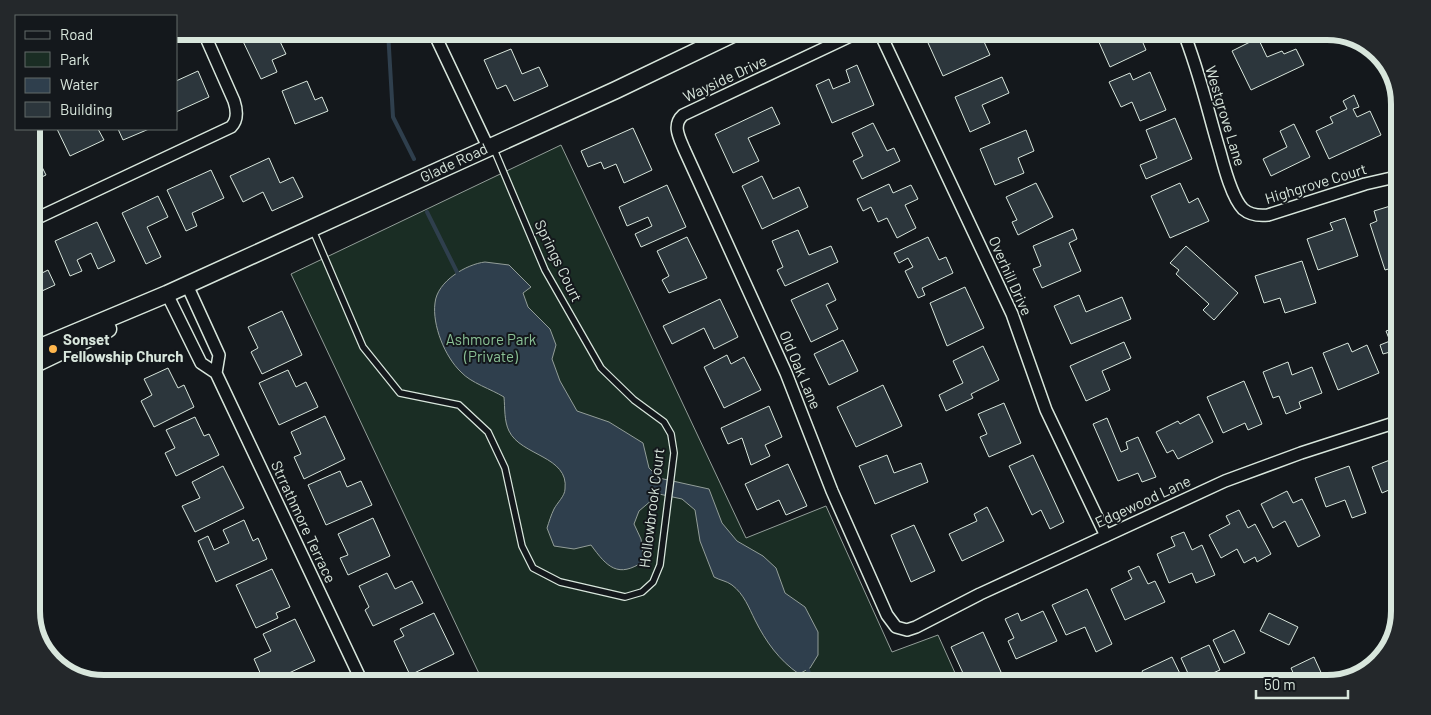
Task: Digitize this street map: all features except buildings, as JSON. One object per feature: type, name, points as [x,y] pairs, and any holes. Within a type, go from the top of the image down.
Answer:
[{"type":"main road","name":"Glade Road","points":[[40,347],[187,285],[616,90],[720,40]]},
{"type":"main road","name":"Glade Road","points":[[40,362],[126,320],[167,294]]},
{"type":"street","points":[[40,217],[231,127],[235,123],[237,110],[234,101],[207,40]]},
{"type":"street","points":[[437,40],[490,146]]},
{"type":"street","name":"Wayside Drive","points":[[683,115],[842,40]]},
{"type":"street","name":"Overhill Drive","points":[[883,40],[1012,314],[1046,410],[1106,536]]},
{"type":"street","name":"Westgrove Lane","points":[[1186,40],[1226,170],[1242,208]]},
{"type":"street","name":"Old Oak Lane","points":[[683,115],[678,120],[676,127],[684,149],[786,373],[832,491],[887,615],[896,627],[907,630]]},
{"type":"street","name":"Highgrove Court","points":[[1242,208],[1257,216],[1268,215],[1365,184],[1391,178]]},
{"type":"street","name":"Strrathmore Terrace","points":[[187,285],[219,355],[216,373]]},
{"type":"street","name":"Strrathmore Terrace","points":[[167,294],[201,363],[216,373],[359,675]]},
{"type":"street","name":"Edgewood Lane","points":[[907,630],[1225,481],[1301,452],[1391,424]]},
{"type":"lane","name":"Springs Court","points":[[490,146],[545,270],[601,368],[613,380]]},
{"type":"lane","name":"Hollowbrook Court","points":[[312,228],[363,347],[400,393],[459,405],[488,432],[505,468],[522,546],[533,568],[560,582],[625,597],[642,592],[653,582],[660,565],[674,453],[671,434],[664,422],[634,400],[613,380]]},
{"type":"green space","name":"Ashmore Park (Private)","points":[[561,145],[746,538],[826,506],[892,652],[938,635],[956,675],[480,675],[291,274]]},
{"type":"water","points":[[485,262],[509,265],[531,287],[523,293],[528,307],[550,329],[556,345],[552,359],[560,381],[577,411],[609,422],[643,443],[649,468],[659,478],[709,489],[722,523],[737,541],[763,556],[776,568],[785,593],[805,607],[818,632],[818,655],[810,668],[799,674],[785,663],[764,636],[740,593],[730,584],[714,577],[700,541],[695,510],[682,499],[659,494],[639,511],[634,524],[641,539],[644,561],[627,569],[620,570],[608,564],[591,545],[574,549],[554,546],[547,528],[554,509],[565,492],[564,478],[560,470],[515,439],[506,423],[504,397],[476,383],[455,366],[445,349],[438,331],[435,303],[441,288],[462,270]]},
{"type":"waterway","points":[[389,40],[393,117],[414,159]]},
{"type":"waterway","points":[[427,212],[459,276]]},
{"type":"waterway","points":[[806,665],[810,675]]},
{"type":"place","name":"Sonset Fellowship Church","points":[[53,349]]}]
